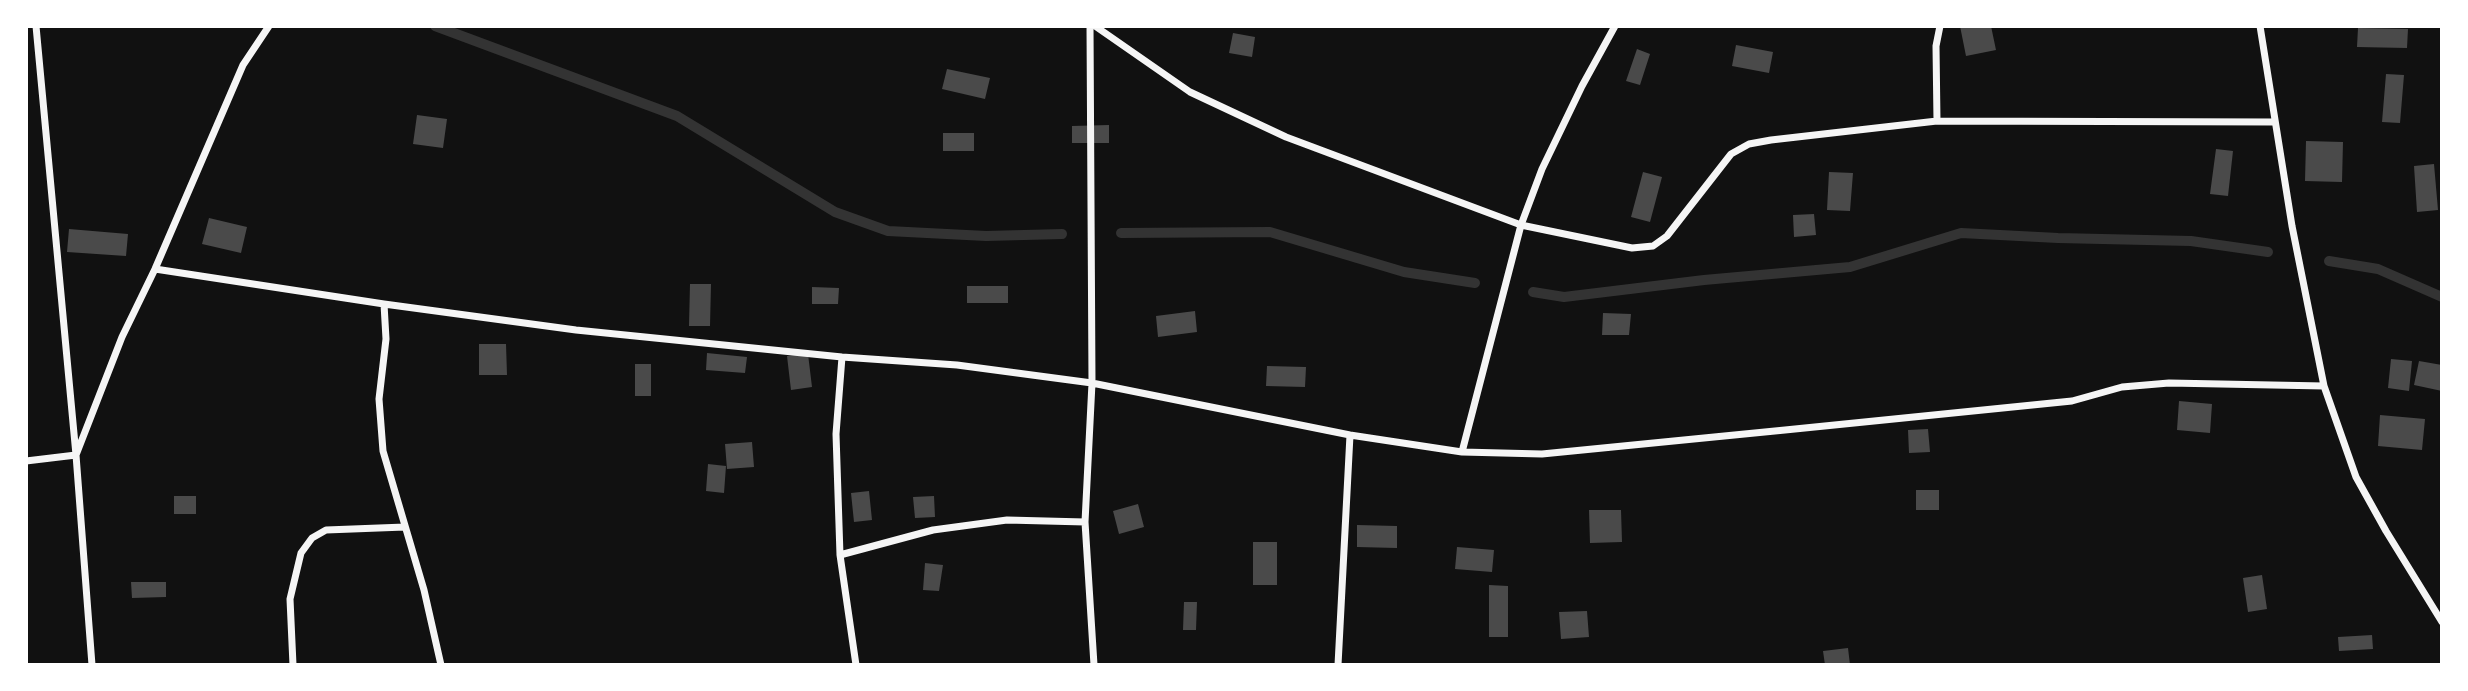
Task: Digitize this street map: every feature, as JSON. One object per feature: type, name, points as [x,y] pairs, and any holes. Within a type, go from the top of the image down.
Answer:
[{"type":"street","points":[[36,26],[76,456],[92,665]]},
{"type":"street","points":[[76,456],[122,337],[155,268],[243,65],[269,26]]},
{"type":"street","points":[[1092,26],[1190,92],[1274,132],[1521,225],[1632,248],[1653,246],[1667,236],[1731,154],[1749,144],[1937,121],[2274,122]]},
{"type":"street","points":[[1092,26],[1092,383],[1085,522],[1094,665]]},
{"type":"street","points":[[1462,452],[1521,225],[1542,169],[1582,86],[1615,26]]},
{"type":"street","points":[[1937,121],[1936,46],[1940,26]]},
{"type":"street","points":[[2260,26],[2274,122],[2323,386],[2356,477],[2442,622]]},
{"type":"street","points":[[155,268],[384,304],[576,330],[842,357],[957,365],[1092,383],[1350,435],[1462,452],[1542,454],[2072,401],[2122,387],[2169,383],[2323,386]]},
{"type":"street","points":[[384,304],[386,340],[379,399],[383,451],[424,590],[441,665]]},
{"type":"street","points":[[842,357],[836,434],[840,555],[856,665]]},
{"type":"street","points":[[1338,665],[1350,435]]},
{"type":"street","points":[[26,461],[76,456]]},
{"type":"street","points":[[840,555],[933,530],[1007,520],[1085,522]]},
{"type":"street","points":[[293,665],[290,599],[301,553],[312,538],[326,530],[405,527]]},
{"type":"building","points":[[1960,26],[1991,26],[1996,50],[1966,56]]},
{"type":"building","points":[[2358,28],[2408,29],[2407,48],[2357,47]]},
{"type":"building","points":[[1233,33],[1255,37],[1252,57],[1229,53]]},
{"type":"building","points":[[1736,45],[1773,52],[1769,73],[1732,66]]},
{"type":"building","points":[[1637,49],[1650,54],[1640,85],[1626,81]]},
{"type":"building","points":[[947,69],[990,78],[985,99],[942,89]]},
{"type":"building","points":[[2386,74],[2404,75],[2400,123],[2382,122]]},
{"type":"building","points":[[417,115],[447,119],[443,148],[413,144]]},
{"type":"building","points":[[1109,125],[1109,143],[1072,143],[1072,126]]},
{"type":"building","points":[[943,133],[974,133],[974,151],[943,151]]},
{"type":"building","points":[[2306,141],[2343,142],[2342,182],[2305,181]]},
{"type":"building","points":[[2216,149],[2233,151],[2228,196],[2210,194]]},
{"type":"building","points":[[2434,164],[2438,210],[2417,212],[2414,166]]},
{"type":"building","points":[[1643,172],[1662,177],[1650,222],[1631,217]]},
{"type":"building","points":[[1829,172],[1853,173],[1850,211],[1827,210]]},
{"type":"building","points":[[1814,214],[1816,235],[1794,237],[1793,215]]},
{"type":"building","points":[[209,218],[247,227],[241,253],[202,244]]},
{"type":"building","points":[[69,229],[128,234],[126,256],[67,252]]},
{"type":"building","points":[[690,284],[711,284],[710,326],[689,326]]},
{"type":"building","points":[[967,286],[1008,286],[1008,303],[967,303]]},
{"type":"building","points":[[812,287],[839,288],[838,304],[812,304]]},
{"type":"building","points":[[1195,311],[1197,332],[1158,337],[1156,316]]},
{"type":"building","points":[[1603,313],[1631,314],[1629,335],[1602,335]]},
{"type":"building","points":[[479,344],[506,344],[507,375],[479,375]]},
{"type":"building","points":[[707,353],[747,357],[745,373],[706,370]]},
{"type":"building","points":[[808,354],[812,387],[791,390],[787,356]]},
{"type":"building","points":[[2391,359],[2412,361],[2409,391],[2388,388]]},
{"type":"building","points":[[2419,361],[2442,365],[2442,391],[2414,385]]},
{"type":"building","points":[[635,364],[651,364],[651,396],[635,396]]},
{"type":"building","points":[[1267,366],[1306,367],[1305,387],[1266,386]]},
{"type":"building","points":[[2179,401],[2212,404],[2210,433],[2177,430]]},
{"type":"building","points":[[2380,415],[2425,419],[2422,450],[2378,446]]},
{"type":"building","points":[[1928,429],[1930,452],[1909,453],[1908,430]]},
{"type":"building","points":[[752,442],[754,467],[727,469],[725,444]]},
{"type":"building","points":[[708,464],[726,466],[724,493],[706,491]]},
{"type":"building","points":[[1916,490],[1939,490],[1939,510],[1916,510]]},
{"type":"building","points":[[869,491],[872,520],[854,522],[851,493]]},
{"type":"building","points":[[174,496],[196,496],[196,514],[174,514]]},
{"type":"building","points":[[934,496],[935,517],[915,518],[913,497]]},
{"type":"building","points":[[1138,504],[1144,527],[1119,534],[1113,511]]},
{"type":"building","points":[[1589,510],[1621,510],[1622,542],[1590,543]]},
{"type":"building","points":[[1357,525],[1397,526],[1397,548],[1357,547]]},
{"type":"building","points":[[1253,542],[1277,542],[1277,585],[1253,585]]},
{"type":"building","points":[[1457,547],[1494,550],[1492,572],[1455,569]]},
{"type":"building","points":[[925,563],[943,565],[939,591],[923,590]]},
{"type":"building","points":[[2262,575],[2267,609],[2248,612],[2243,578]]},
{"type":"building","points":[[131,582],[166,582],[166,597],[132,598]]},
{"type":"building","points":[[1489,585],[1508,586],[1508,637],[1489,637]]},
{"type":"building","points":[[1184,602],[1197,602],[1196,630],[1183,630]]},
{"type":"building","points":[[1587,611],[1589,637],[1561,639],[1559,612]]},
{"type":"building","points":[[2372,635],[2373,649],[2339,651],[2338,637]]},
{"type":"building","points":[[1848,648],[1850,665],[1825,665],[1823,651]]},
{"type":"waterway","points":[[435,26],[677,116],[835,212],[888,231],[986,236],[1062,234]]},
{"type":"waterway","points":[[1121,233],[1270,232],[1404,272],[1475,283]]},
{"type":"waterway","points":[[1533,292],[1564,297],[1704,280],[1850,267],[1961,233],[2191,241],[2268,252]]},
{"type":"waterway","points":[[2329,261],[2378,269],[2442,297]]}]
